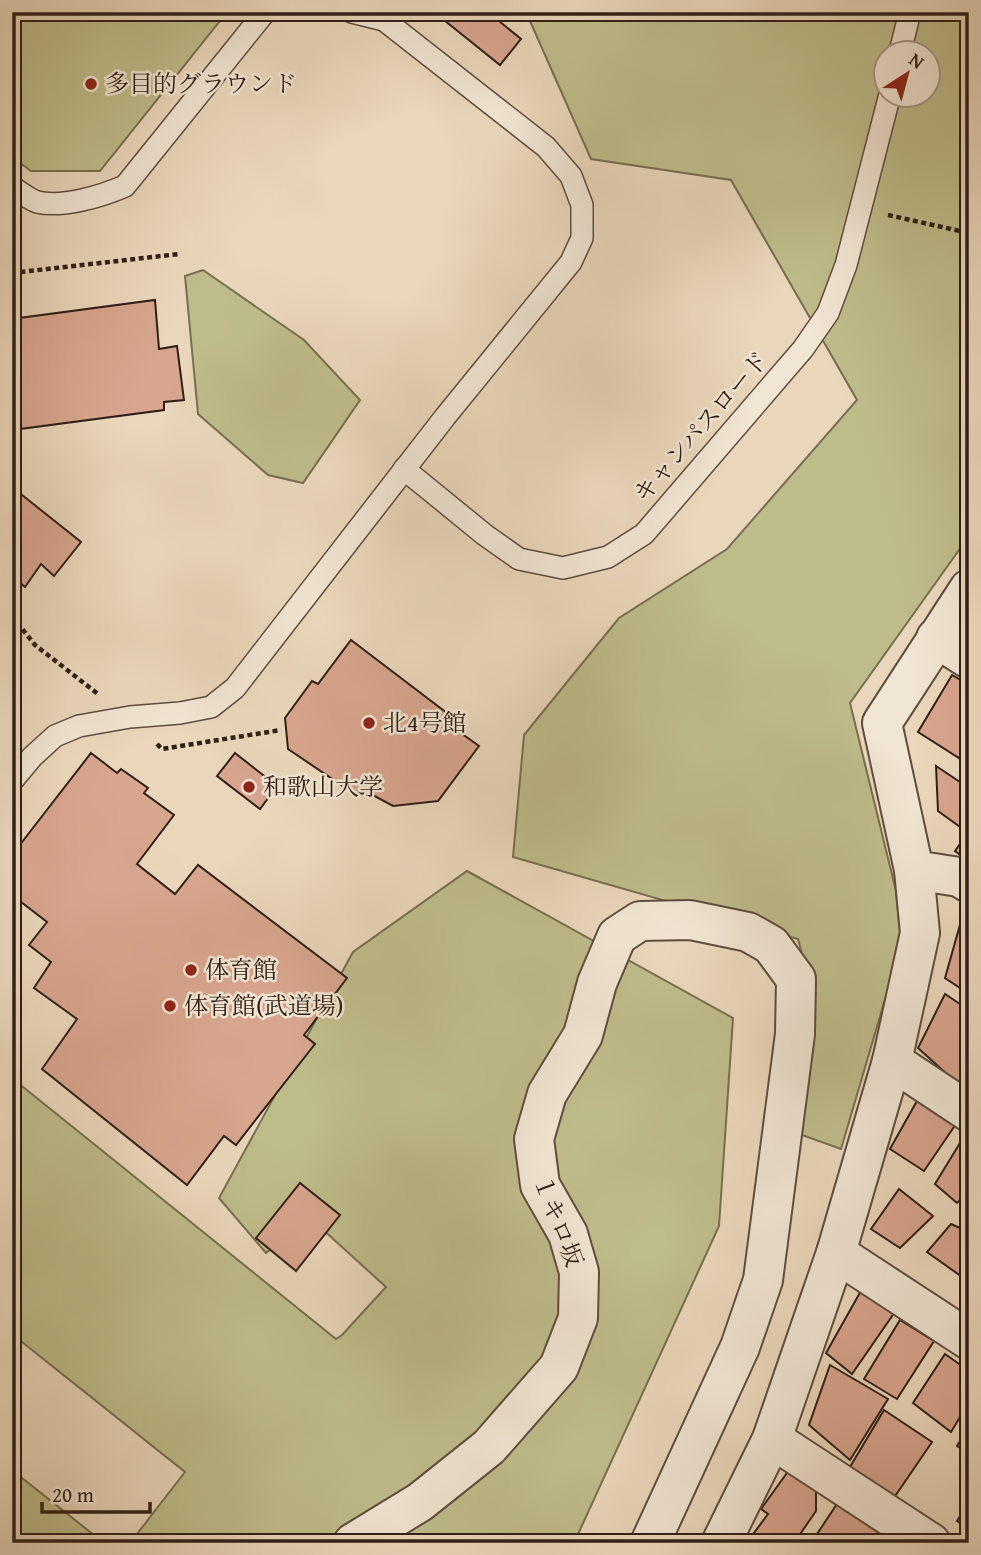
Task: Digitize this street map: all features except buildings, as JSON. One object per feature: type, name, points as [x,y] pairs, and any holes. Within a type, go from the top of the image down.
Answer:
[{"type":"street","points":[[721,1543],[772,1439],[836,1253],[892,1061],[920,933],[914,870],[882,723],[969,589]]},
{"type":"street","points":[[936,638],[969,659]]},
{"type":"street","points":[[914,870],[959,877],[969,883]]},
{"type":"street","name":"１キロ坂","points":[[354,1543],[420,1502],[489,1447],[559,1367],[578,1318],[579,1272],[568,1234],[540,1185],[534,1139],[547,1094],[583,1035],[597,984],[617,936],[640,921],[690,920],[748,932],[771,945],[796,979],[795,1034],[763,1280],[740,1347],[659,1539]]},
{"type":"street","points":[[892,1061],[969,1112]]},
{"type":"street","points":[[836,1253],[969,1340]]},
{"type":"street","points":[[772,1439],[931,1543]]},
{"type":"lane","points":[[12,187],[36,202],[64,202],[103,196],[125,186],[265,12]]},
{"type":"lane","points":[[12,781],[32,757],[55,736],[79,726],[201,709],[211,706],[235,688],[404,469],[571,262],[582,238],[582,205],[571,176],[546,147],[384,20],[352,12]]},
{"type":"lane","points":[[904,38],[910,12]]},
{"type":"lane","name":"キャンパスロード","points":[[404,469],[519,559],[563,568],[607,557],[644,534],[803,349],[828,313],[846,265],[886,108]]},
{"type":"path","points":[[861,209],[969,233]]},
{"type":"path","points":[[12,273],[179,254]]},
{"type":"path","points":[[12,615],[35,645],[99,695]]},
{"type":"path","points":[[162,749],[281,730]]},
{"type":"shaded area","name":"多目的グラウンド","points":[[12,12],[227,12],[100,171],[31,171],[12,157]]},
{"type":"shaded area","points":[[526,12],[969,12],[969,536],[850,703],[896,891],[901,945],[841,1149],[802,1135],[810,984],[798,939],[513,857],[524,735],[619,618],[727,549],[857,400],[731,180],[591,159]]},
{"type":"shaded area","points":[[203,270],[304,340],[360,400],[303,483],[268,475],[198,414],[185,276]]},
{"type":"shaded area","points":[[467,871],[733,1018],[719,1226],[574,1543],[130,1543],[185,1472],[12,1334],[12,1078],[336,1339],[386,1287],[309,1217],[266,1253],[219,1198],[353,952]]},
{"type":"shaded area","points":[[12,1470],[104,1543],[12,1543]]},
{"type":"place","name":"多目的グラウンド","points":[[91,84]]},
{"type":"place","name":"北4号館","points":[[369,723]]},
{"type":"place","name":"和歌山大学","points":[[249,787]]},
{"type":"place","name":"体育館","points":[[191,970]]},
{"type":"place","name":"体育館(武道場)","points":[[170,1006]]}]
